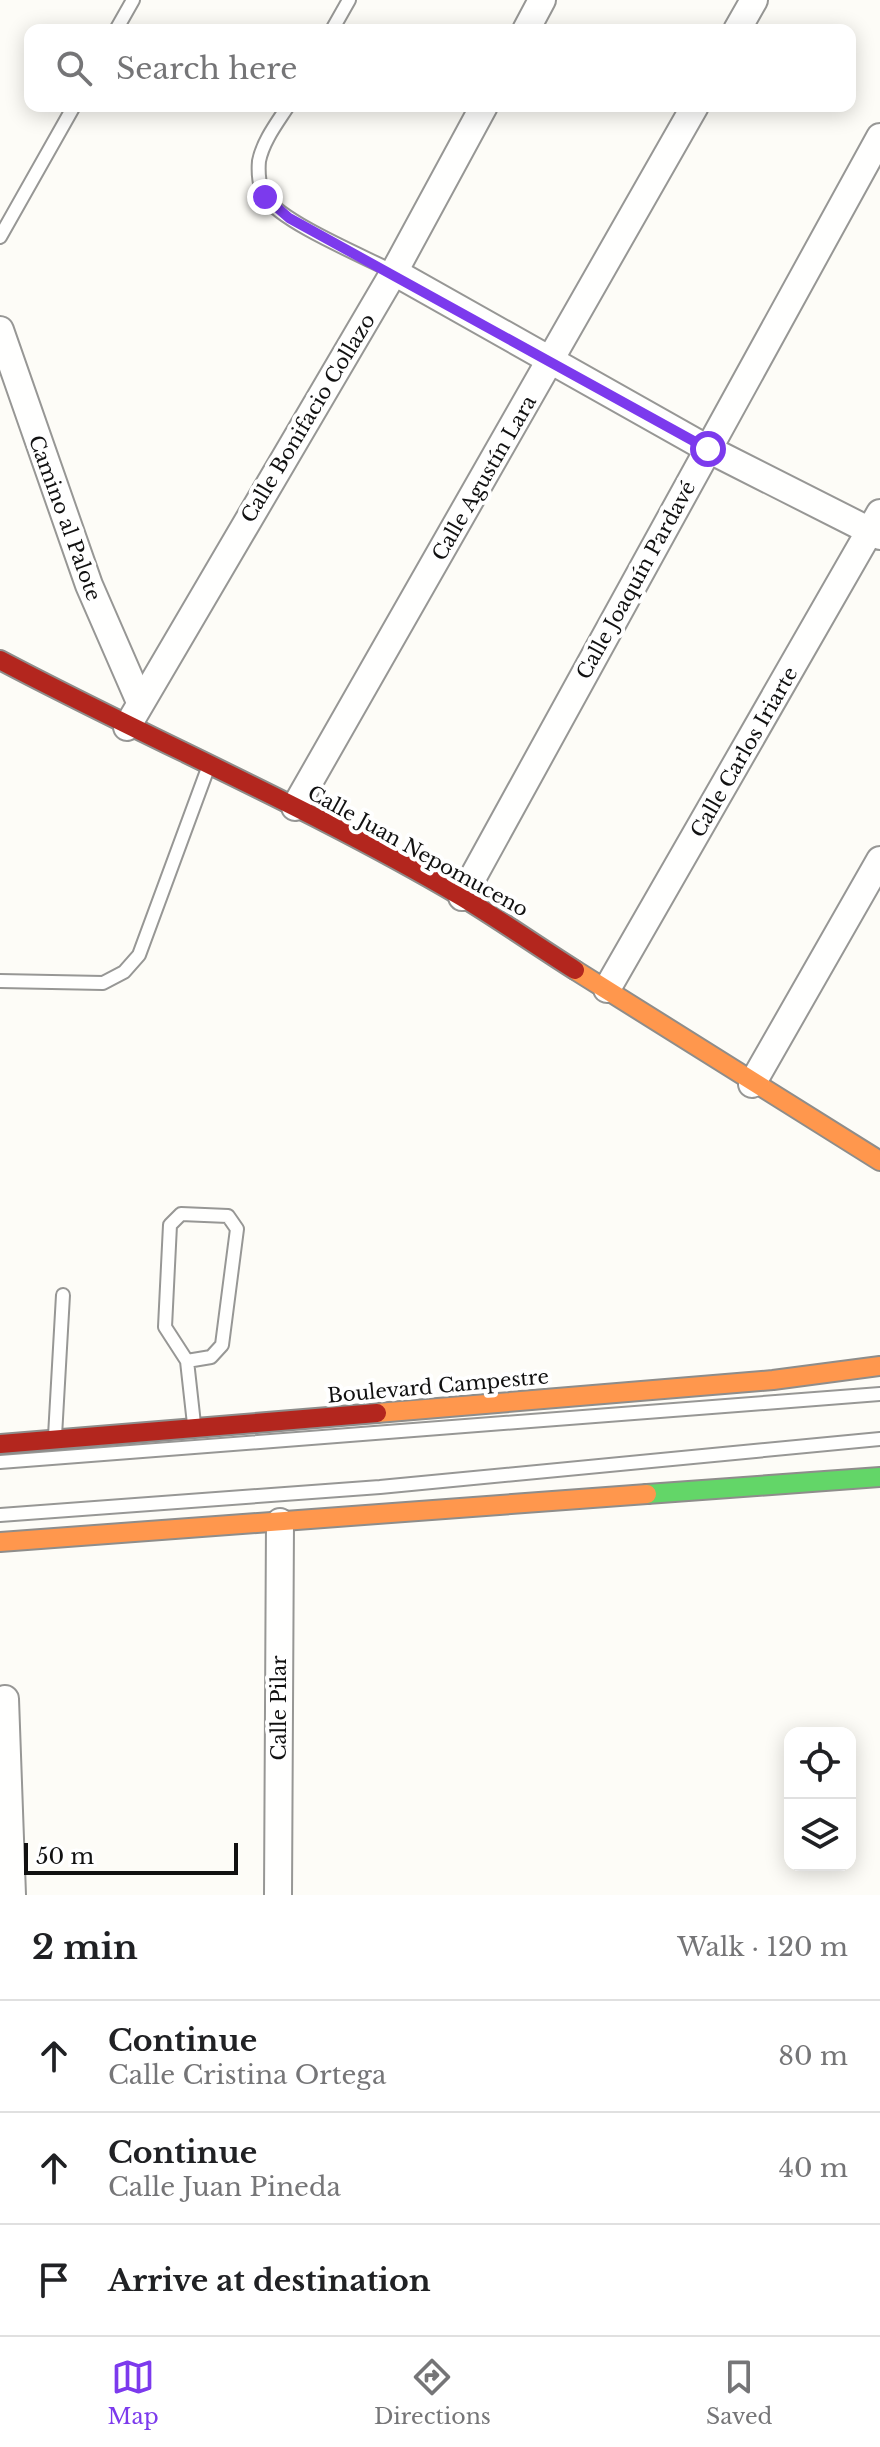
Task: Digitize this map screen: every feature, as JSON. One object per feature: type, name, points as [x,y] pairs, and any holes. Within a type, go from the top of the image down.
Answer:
[{"type":"main road","name":"Calle Juan Nepomuceno","points":[[0,660],[127,727],[295,807],[462,897],[752,1084],[880,1161]]},
{"type":"main road","name":"Boulevard Campestre","points":[[0,1444],[773,1380],[880,1366]]},
{"type":"main road","points":[[0,1542],[880,1477]]},
{"type":"street","points":[[529,24],[542,0]]},
{"type":"street","points":[[740,24],[754,0]]},
{"type":"street","name":"Calle Bonifacio Collazo","points":[[127,727],[394,272],[481,112]]},
{"type":"street","name":"Calle Agustín Lara","points":[[295,807],[552,362],[692,112]]},
{"type":"street","name":"Calle Joaquín Pardavé","points":[[462,897],[880,137]]},
{"type":"street","points":[[394,272],[708,449],[877,527]]},
{"type":"street","name":"Camino al Palote","points":[[0,330],[89,585],[140,702]]},
{"type":"street","name":"Calle Carlos Iriarte","points":[[607,989],[877,527]]},
{"type":"street","points":[[752,1084],[880,860]]},
{"type":"street","name":"Calle Pilar","points":[[278,1895],[280,1522]]},
{"type":"street","points":[[5,1699],[12,1895]]},
{"type":"lane","points":[[119,24],[133,0]]},
{"type":"lane","points":[[335,24],[349,0]]},
{"type":"lane","points":[[0,237],[71,112]]},
{"type":"lane","points":[[284,112],[264,145],[259,163],[259,181],[265,197],[289,218],[394,272]]},
{"type":"lane","points":[[0,981],[103,983],[124,972],[139,955],[209,766]]},
{"type":"lane","points":[[187,1361],[211,1357],[222,1345],[237,1229],[228,1216],[181,1214],[170,1225],[165,1327],[187,1361],[195,1428]]},
{"type":"lane","points":[[55,1439],[63,1295]]},
{"type":"lane","points":[[0,1462],[880,1394]]},
{"type":"lane","points":[[0,1515],[380,1487],[880,1439]]},
{"type":"traffic: fast","points":[[647,1494],[880,1477]]},
{"type":"traffic: slow","points":[[575,970],[880,1161]]},
{"type":"traffic: slow","points":[[377,1413],[773,1380],[880,1366]]},
{"type":"traffic: slow","points":[[0,1542],[647,1494]]},
{"type":"traffic: jam","points":[[0,660],[406,865],[575,970]]},
{"type":"traffic: jam","points":[[0,1444],[377,1413]]},
{"type":"route","points":[[265,197],[289,218],[394,272],[708,449]]}]
